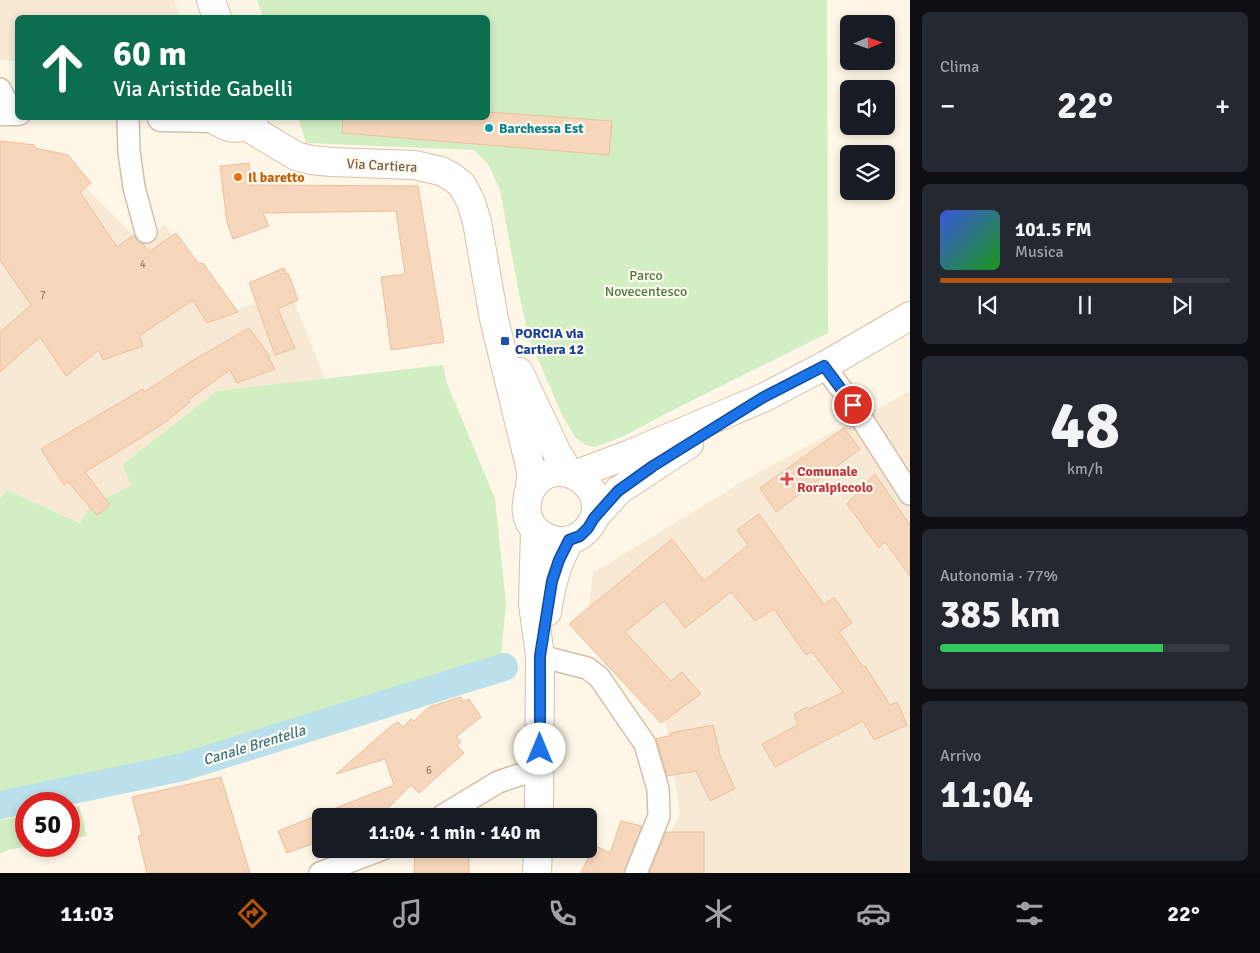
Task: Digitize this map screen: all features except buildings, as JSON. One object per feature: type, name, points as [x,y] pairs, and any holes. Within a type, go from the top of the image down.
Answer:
[{"type":"main road","points":[[212,0],[216,15]]},
{"type":"main road","points":[[216,120],[225,127],[238,128],[254,120]]},
{"type":"main road","name":"Via Cartiera","points":[[254,120],[281,147],[296,156],[331,162],[414,165],[441,171],[462,185],[471,202],[477,222],[494,319],[531,476],[526,506],[531,524],[535,530],[533,604],[540,656],[539,808]]},
{"type":"main road","points":[[529,493],[536,482],[545,476],[558,472],[571,474],[630,454],[762,398],[824,366],[910,316]]},
{"type":"main road","name":"Via Cartiera","points":[[494,319],[556,453],[571,474],[584,481],[592,491],[595,506],[594,518],[588,528],[569,540],[559,560],[552,581],[540,656]]},
{"type":"main road","points":[[594,518],[618,491],[653,466],[762,398]]},
{"type":"main road","points":[[535,530],[545,537],[556,541],[569,540]]},
{"type":"main road","points":[[537,873],[538,858]]},
{"type":"street","points":[[0,89],[10,112]]},
{"type":"street","points":[[128,120],[129,152],[134,186],[146,232]]},
{"type":"street","points":[[824,366],[853,405],[910,494]]},
{"type":"street","points":[[540,656],[587,668],[599,677],[645,744],[658,789],[659,816],[636,873]]},
{"type":"street","points":[[455,808],[498,782],[540,768]]},
{"type":"street","points":[[320,873],[359,858]]},
{"type":"shaded area","points":[[0,0],[174,0],[180,15],[15,15],[15,61],[0,60]]},
{"type":"shaded area","points":[[0,148],[71,173],[141,243],[165,225],[225,315],[289,289],[325,379],[217,391],[122,465],[131,485],[91,506],[81,523],[7,490],[0,499]]},
{"type":"shaded area","points":[[910,391],[910,873],[652,873],[680,813],[662,695],[587,622],[593,573],[750,477]]},
{"type":"green space","name":"Parco Novecentesco","points":[[257,0],[827,0],[828,333],[624,436],[595,447],[585,445],[575,437],[561,413],[530,340],[519,294],[500,190],[488,164],[474,150],[306,143],[299,120],[490,120],[490,15],[262,15]]},
{"type":"green space","points":[[443,365],[447,383],[495,499],[506,603],[501,657],[197,752],[0,796],[0,499],[7,490],[80,523],[91,506],[131,485],[122,465],[217,391]]},
{"type":"green space","points":[[80,810],[87,836],[80,837]]},
{"type":"green space","points":[[15,818],[15,849],[0,854],[0,820]]},
{"type":"waterway","name":"Canale Brentella","points":[[0,805],[183,767],[504,667]]},
{"type":"place","name":"Barchessa Est","points":[[489,128]]},
{"type":"place","name":"Il baretto","points":[[238,177]]},
{"type":"place","name":"PORCIA via Cartiera 12","points":[[505,341]]},
{"type":"place","name":"Comunale Roraipiccolo","points":[[787,479]]},
{"type":"route","points":[[540,749],[540,656],[552,581],[559,560],[569,540],[580,536],[618,491],[653,466],[762,398],[824,366],[853,405]]}]
